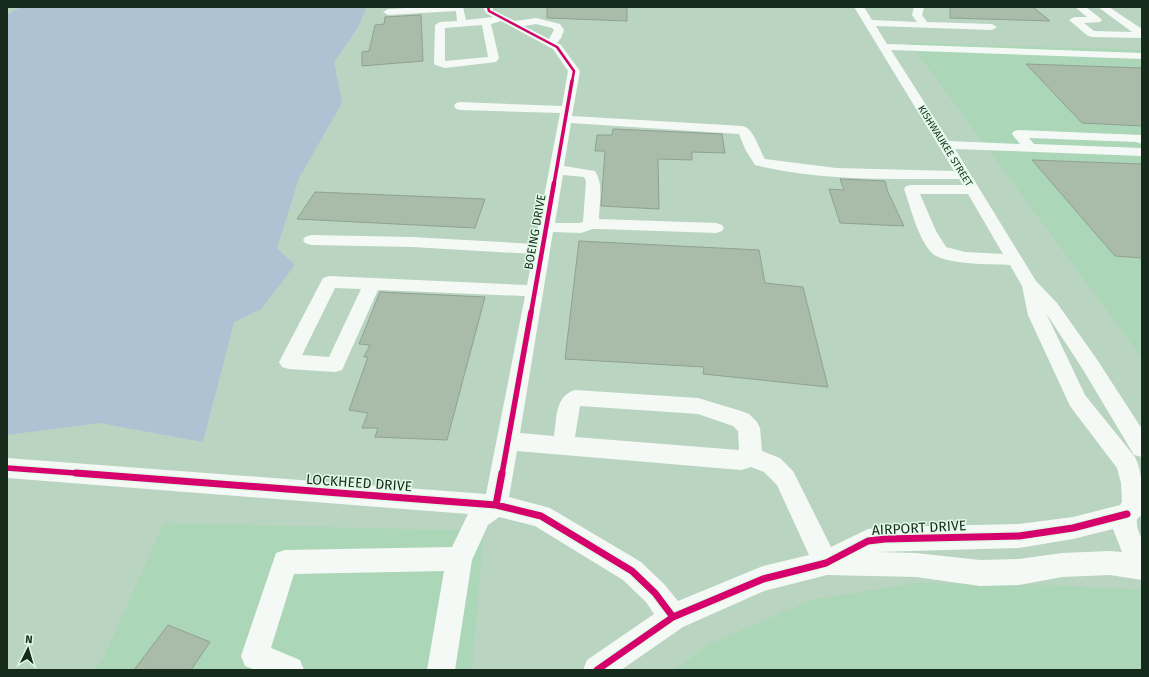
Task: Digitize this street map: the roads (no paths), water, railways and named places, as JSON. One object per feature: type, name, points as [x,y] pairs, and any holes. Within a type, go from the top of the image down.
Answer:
[{"type":"street","name":"KISHWAUKEE STREET","points":[[859,7],[973,190],[1030,285],[1051,307],[1089,363],[1142,448]]},
{"type":"street","points":[[919,7],[917,15],[924,24]]},
{"type":"street","points":[[1080,7],[1117,35]]},
{"type":"street","points":[[1103,7],[1142,35]]},
{"type":"street","points":[[388,12],[459,8],[462,23]]},
{"type":"street","points":[[437,9],[440,25],[439,63],[445,65],[492,60],[494,58],[487,15],[462,23],[440,25]]},
{"type":"street","name":"BOEING DRIVE","points":[[487,15],[489,11],[517,19],[550,43],[558,47],[574,71],[496,505]]},
{"type":"street","points":[[1096,20],[1074,20],[1092,34],[1142,35]]},
{"type":"street","points":[[869,23],[992,27]]},
{"type":"street","points":[[884,47],[1142,56]]},
{"type":"street","points":[[460,106],[743,130],[760,162],[792,169],[964,176]]},
{"type":"street","points":[[1030,148],[1019,134],[1140,138],[1142,140]]},
{"type":"street","points":[[945,145],[1142,152]]},
{"type":"street","points":[[556,170],[575,170],[590,174],[593,181],[591,224]]},
{"type":"street","points":[[973,190],[911,189],[933,243],[941,251],[960,257],[1014,260]]},
{"type":"street","points":[[546,227],[581,228],[591,224],[716,228]]},
{"type":"street","points":[[311,240],[412,242],[542,249]]},
{"type":"street","points":[[372,284],[335,365],[289,362],[329,282],[534,291]]},
{"type":"street","name":"KISHWAUKEE STREET","points":[[1030,285],[1037,315],[1077,400],[1127,464],[1133,482],[1134,508],[1124,525],[1128,539],[1142,559]]},
{"type":"street","points":[[563,446],[570,402],[575,398],[698,406],[741,420],[749,428],[751,456]]},
{"type":"street","points":[[507,441],[741,460],[751,456],[772,465],[785,478],[826,563]]},
{"type":"street","name":"LOCKHEED DRIVE","points":[[7,468],[496,505],[541,516],[632,571],[655,593],[673,617]]},
{"type":"street","points":[[442,670],[459,559],[479,517],[496,505]]},
{"type":"street","name":"AIRPORT DRIVE","points":[[597,670],[673,617],[763,579],[826,563],[868,541],[885,539],[1019,536],[1073,528],[1134,508]]},
{"type":"street","points":[[290,670],[255,656],[285,562],[459,559]]},
{"type":"street","name":"AIRPORT DRIVE","points":[[826,563],[916,565],[980,573],[1019,572],[1062,565],[1110,563],[1142,568]]}]
